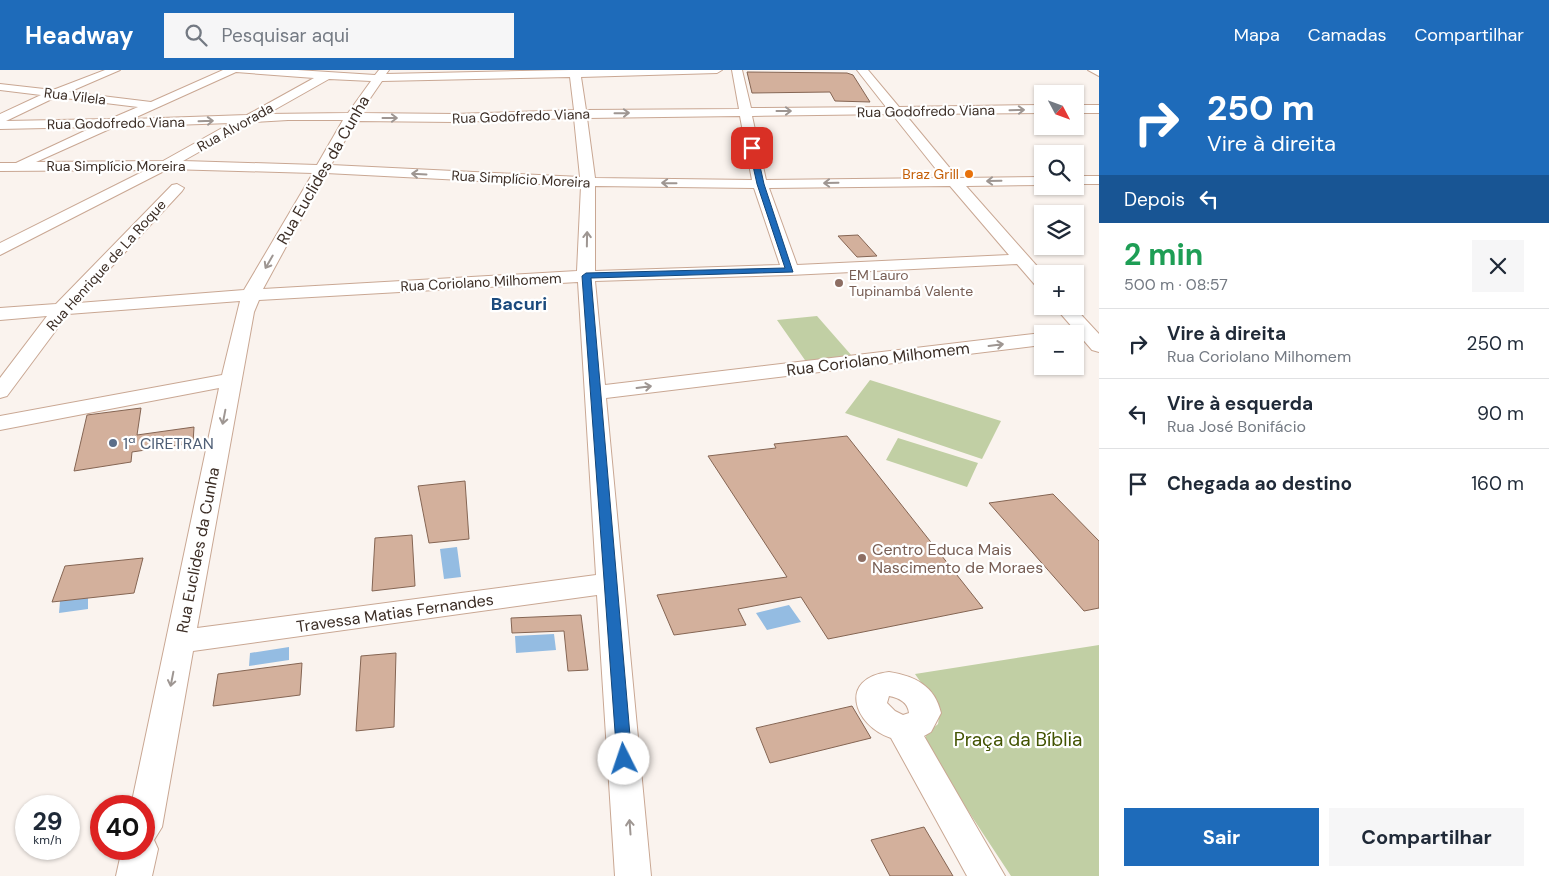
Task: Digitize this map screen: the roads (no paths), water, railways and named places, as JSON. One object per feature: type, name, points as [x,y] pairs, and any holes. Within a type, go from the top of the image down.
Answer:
[{"type":"street","points":[[0,119],[55,93],[115,70]]},
{"type":"street","points":[[15,167],[232,70]]},
{"type":"street","points":[[240,70],[332,74],[354,78],[380,74],[717,70]]},
{"type":"street","points":[[737,70],[760,184],[790,270]]},
{"type":"street","points":[[862,70],[954,182],[1034,273]]},
{"type":"street","points":[[1093,70],[1099,74]]},
{"type":"street","points":[[575,72],[588,182],[586,276],[633,876]]},
{"type":"street","name":"Rua Alvorada","points":[[0,250],[7,241],[170,165],[257,118],[332,74]]},
{"type":"street","name":"Rua Euclides da Cunha","points":[[150,795],[245,312],[251,295],[350,118],[380,74]]},
{"type":"street","name":"Rua Vilela","points":[[0,87],[151,105]]},
{"type":"street","name":"Rua Godofredo Viana","points":[[0,125],[288,116],[350,118],[497,117],[744,111],[1034,109]]},
{"type":"street","points":[[1084,109],[1099,109]]},
{"type":"street","name":"Rua Simplício Moreira","points":[[0,167],[170,165],[211,168],[322,169],[588,182],[760,184],[1034,181]]},
{"type":"street","points":[[1084,180],[1099,180]]},
{"type":"street","name":"Rua Henrique de La Roque","points":[[0,392],[63,308],[177,188]]},
{"type":"street","name":"Rua Coriolano Milhomem","points":[[0,314],[251,295],[586,276],[790,270],[1022,259]]},
{"type":"street","points":[[1071,315],[1090,337]]},
{"type":"street","name":"Rua Coriolano Milhomem","points":[[595,393],[1034,341]]},
{"type":"street","points":[[0,423],[231,380]]},
{"type":"street","name":"Travessa Matias Fernandes","points":[[179,642],[611,583]]},
{"type":"street","points":[[902,728],[987,876]]},
{"type":"street","points":[[134,876],[138,860]]},
{"type":"water","points":[[457,547],[461,577],[444,579],[440,549]]},
{"type":"water","points":[[88,598],[88,609],[59,613],[60,601]]},
{"type":"water","points":[[789,605],[801,622],[767,630],[756,613]]},
{"type":"water","points":[[554,634],[556,650],[516,653],[515,636]]},
{"type":"water","points":[[289,647],[289,660],[249,666],[250,653]]},
{"type":"place","name":"Braz Grill","points":[[969,174]]},
{"type":"place","name":"EM Lauro Tupinambá Valente","points":[[839,283]]},
{"type":"place","name":"1ª CIRETRAN","points":[[113,443]]},
{"type":"place","name":"Centro Educa Mais Nascimento de Moraes","points":[[862,558]]},
{"type":"district","name":"Bacuri","points":[[519,304]]},
{"type":"park label","name":"Praça da Bíblia","points":[[1018,739]]}]
